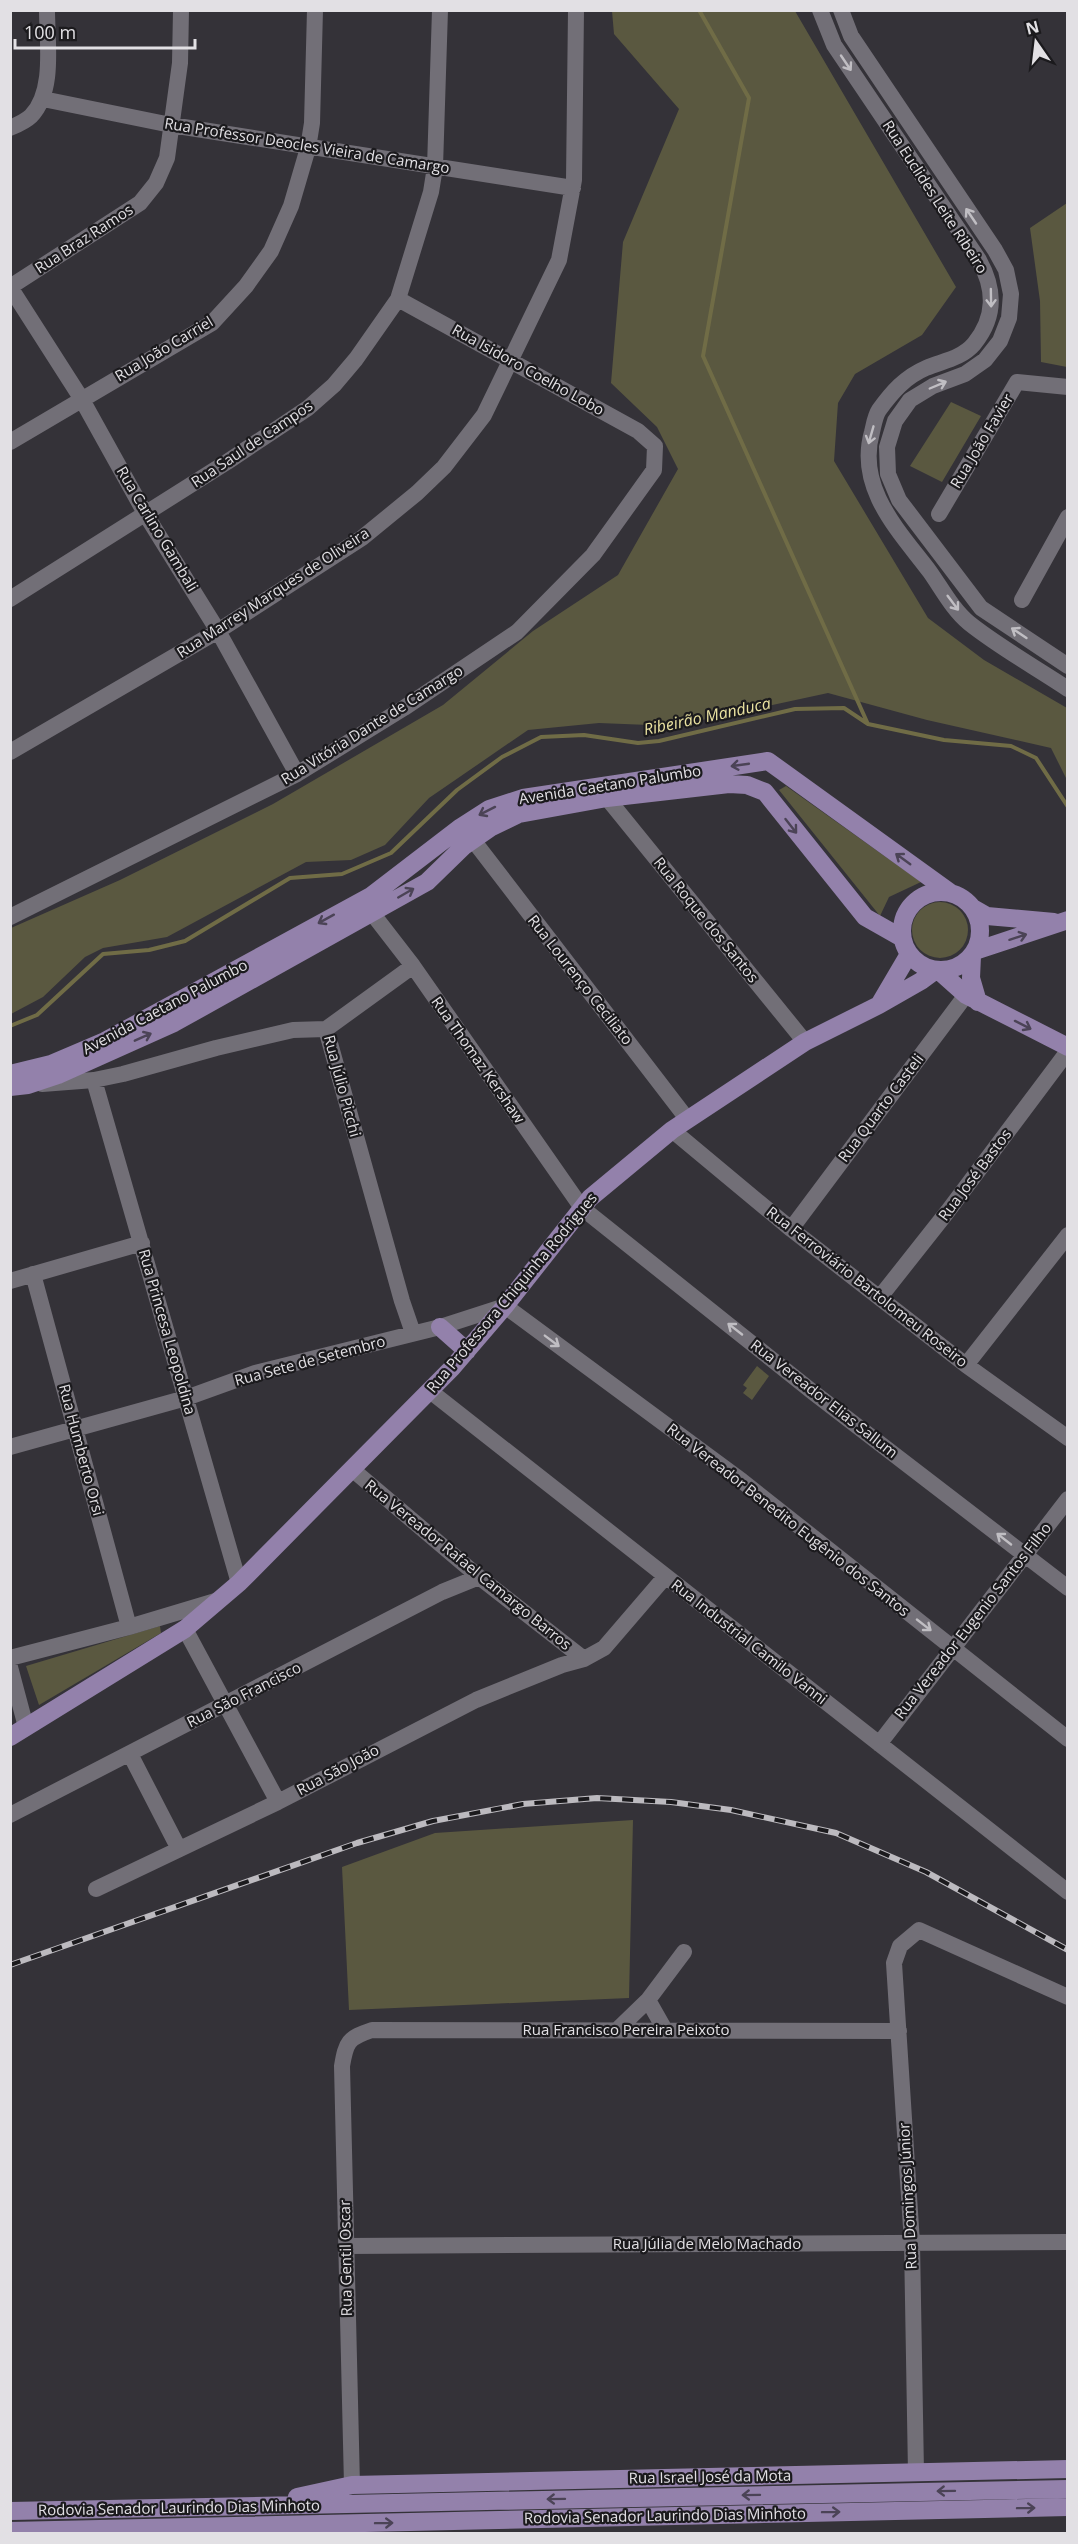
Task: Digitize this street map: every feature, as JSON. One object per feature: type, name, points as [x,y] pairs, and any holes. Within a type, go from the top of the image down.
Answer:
[{"type":"main road","name":"Avenida Caetano Palumbo","points":[[10,1074],[51,1064],[105,1041],[371,896],[479,815],[489,809],[523,798],[768,761],[951,893]]},
{"type":"main road","name":"Avenida Caetano Palumbo","points":[[19,1086],[58,1075],[174,1023],[427,882],[473,840],[490,828],[519,814],[607,798],[729,784],[747,785],[765,792],[865,917],[905,946]]},
{"type":"main road","points":[[879,1005],[905,946],[902,924],[906,912],[915,901],[927,894],[940,891],[951,893],[965,899],[987,916],[1064,921]]},
{"type":"main road","points":[[972,995],[973,954],[980,941],[981,930],[974,908]]},
{"type":"main road","points":[[937,970],[956,967],[973,954],[1064,921]]},
{"type":"main road","points":[[905,946],[925,967],[937,970],[972,995],[1068,1049]]},
{"type":"main road","name":"Rua Professora Chiquinha Rodrigues","points":[[10,1737],[185,1629],[239,1583],[353,1470],[467,1351],[506,1306],[590,1198],[672,1130],[805,1042],[879,1005],[937,970]]},
{"type":"main road","points":[[440,1328],[467,1351]]},
{"type":"main road","name":"Rua Israel José da Mota","points":[[247,2507],[352,2485],[1068,2469]]},
{"type":"main road","name":"Rodovia Senador Laurindo Dias Minhoto","points":[[10,2511],[1068,2489]]},
{"type":"main road","name":"Rodovia Senador Laurindo Dias Minhoto","points":[[10,2531],[1068,2507]]},
{"type":"street","points":[[10,128],[30,117],[43,99],[46,81],[47,10]]},
{"type":"street","name":"Rua Braz Ramos","points":[[10,287],[140,203],[156,183],[167,158],[180,63],[181,10]]},
{"type":"street","name":"Rua João Carriel","points":[[10,442],[81,398],[212,323],[246,285],[271,251],[291,206],[308,148],[312,123],[315,10]]},
{"type":"street","name":"Rua Saul de Campos","points":[[10,599],[146,515],[308,408],[334,385],[356,358],[398,299],[425,214],[435,167],[440,10]]},
{"type":"street","name":"Rua Marrey Marques de Oliveira","points":[[10,752],[218,631],[362,538],[417,493],[444,467],[484,416],[559,260],[573,188],[576,10]]},
{"type":"street","name":"Rua Euclides Leite Ribeiro","points":[[820,10],[834,45],[988,277],[992,295],[990,314],[983,332],[972,347],[956,358],[925,369],[897,386],[877,413],[868,445],[870,478],[882,509],[968,622],[1068,688]]},
{"type":"street","name":"Rua Euclides Leite Ribeiro","points":[[841,10],[850,36],[1006,270],[1011,294],[1009,318],[1000,341],[985,360],[965,374],[933,386],[910,400],[895,422],[887,447],[888,474],[899,500],[981,608],[1068,666]]},
{"type":"street","name":"Rua Professor Deocles Vieira de Camargo","points":[[43,99],[171,125],[573,188]]},
{"type":"street","name":"Rua Carlino Gambali","points":[[10,287],[81,398],[146,515],[218,631],[297,774]]},
{"type":"street","name":"Rua Isidoro Coelho Lobo","points":[[398,299],[638,431],[655,446]]},
{"type":"street","name":"Rua João Favier","points":[[939,514],[1017,382],[1068,387]]},
{"type":"street","name":"Rua Vitória Dante de Camargo","points":[[10,916],[297,774],[404,708],[517,632],[531,621],[593,555],[654,470],[655,446]]},
{"type":"street","points":[[1023,600],[1068,517]]},
{"type":"street","points":[[987,635],[998,619]]},
{"type":"street","name":"Rua Roque dos Santos","points":[[607,798],[805,1042]]},
{"type":"street","name":"Rua Lourenço Ceciliato","points":[[473,840],[688,1120]]},
{"type":"street","name":"Rua Thomaz Kershaw","points":[[372,913],[413,966],[582,1208]]},
{"type":"street","points":[[326,1029],[413,966]]},
{"type":"street","name":"Rua Quarto Casteli","points":[[791,1229],[972,995]]},
{"type":"street","name":"Rua Júlio Picchi","points":[[19,1086],[94,1080],[293,1030],[326,1029],[413,1333]]},
{"type":"street","name":"Rua José Bastos","points":[[880,1297],[948,1211],[1068,1049]]},
{"type":"street","name":"Rua Princesa Leopoldina","points":[[94,1080],[239,1583]]},
{"type":"street","name":"Rua Ferroviário Bartolomeu Roseiro","points":[[672,1130],[791,1229],[966,1365],[1065,1429]]},
{"type":"street","name":"Rua Vereador Elias Sallum","points":[[582,1208],[814,1393],[1068,1588]]},
{"type":"street","points":[[966,1365],[1068,1235]]},
{"type":"street","points":[[10,1281],[142,1243]]},
{"type":"street","name":"Rua Humberto Orsi","points":[[33,1274],[129,1626]]},
{"type":"street","name":"Rua Sete de Setembro","points":[[10,1447],[186,1398],[255,1373],[440,1328],[506,1306]]},
{"type":"street","name":"Rua Vereador Benedito Eugênio dos Santos","points":[[506,1306],[742,1482],[1068,1739]]},
{"type":"street","name":"Rua Industrial Camilo Vanni","points":[[430,1391],[1068,1893]]},
{"type":"street","name":"Rua Vereador Rafael Camargo Barros","points":[[353,1470],[479,1576],[584,1659]]},
{"type":"street","name":"Rua Vereador Eugenio Santos Filho","points":[[879,1744],[951,1647],[1068,1499]]},
{"type":"street","name":"Rua São Francisco","points":[[10,1815],[442,1592],[479,1576]]},
{"type":"street","name":"Rua São João","points":[[96,1889],[278,1802],[476,1700],[562,1665],[584,1659],[604,1648],[665,1577]]},
{"type":"street","points":[[10,1658],[222,1598]]},
{"type":"street","points":[[185,1629],[278,1802]]},
{"type":"street","points":[[10,1667],[27,1727]]},
{"type":"street","points":[[130,1754],[178,1850]]},
{"type":"street","name":"Rua Domingos Júnior","points":[[915,2473],[912,2243],[894,1963],[900,1946],[919,1930],[1068,1997]]},
{"type":"street","points":[[617,2030],[648,2000],[684,1952]]},
{"type":"street","points":[[648,2000],[665,2030]]},
{"type":"street","name":"Rua Francisco Pereira Peixoto","points":[[355,2036],[372,2030],[899,2031]]},
{"type":"street","name":"Rua Gentil Oscar","points":[[352,2485],[342,2066],[346,2044],[355,2036]]},
{"type":"street","name":"Rua Júlia de Melo Machado","points":[[346,2246],[1068,2242]]},
{"type":"shaded area","points":[[612,11],[795,11],[956,287],[922,335],[855,374],[838,403],[834,461],[928,618],[984,660],[1067,708],[1067,780],[1051,748],[927,720],[828,693],[674,726],[599,723],[528,730],[429,798],[385,845],[351,860],[306,862],[167,937],[103,948],[85,957],[43,997],[11,1014],[11,928],[120,880],[273,804],[443,705],[533,631],[618,575],[678,469],[657,427],[611,383],[623,242],[679,109],[614,34]]},
{"type":"shaded area","points":[[1067,203],[1067,367],[1041,362],[1040,301],[1030,228]]},
{"type":"shaded area","points":[[951,402],[981,416],[942,482],[910,466]]},
{"type":"shaded area","points":[[786,786],[921,882],[889,897],[880,916],[779,790]]},
{"type":"shaded area","points":[[934,902],[946,902],[956,906],[964,914],[968,930],[964,946],[956,954],[946,958],[934,958],[924,954],[916,946],[912,936],[912,924],[916,914],[924,906]]},
{"type":"shaded area","points":[[757,1366],[769,1376],[752,1400],[743,1393],[747,1388],[743,1385]]},
{"type":"shaded area","points":[[160,1626],[161,1633],[39,1705],[26,1666]]},
{"type":"shaded area","points":[[633,1820],[629,1998],[349,2010],[342,1867],[435,1833]]},
{"type":"waterway","points":[[699,10],[749,98],[703,356],[867,722]]},
{"type":"waterway","name":"Ribeirão Manduca","points":[[10,1026],[37,1015],[103,954],[149,950],[185,941],[290,878],[342,874],[391,853],[457,790],[502,757],[541,737],[584,735],[638,743],[659,741],[795,709],[844,708],[868,724],[944,740],[1011,746],[1036,758],[1068,807]]},
{"type":"railway","points":[[10,1965],[357,1843],[433,1821],[523,1804],[597,1798],[671,1802],[731,1810],[836,1833],[926,1872],[1068,1950]]}]
